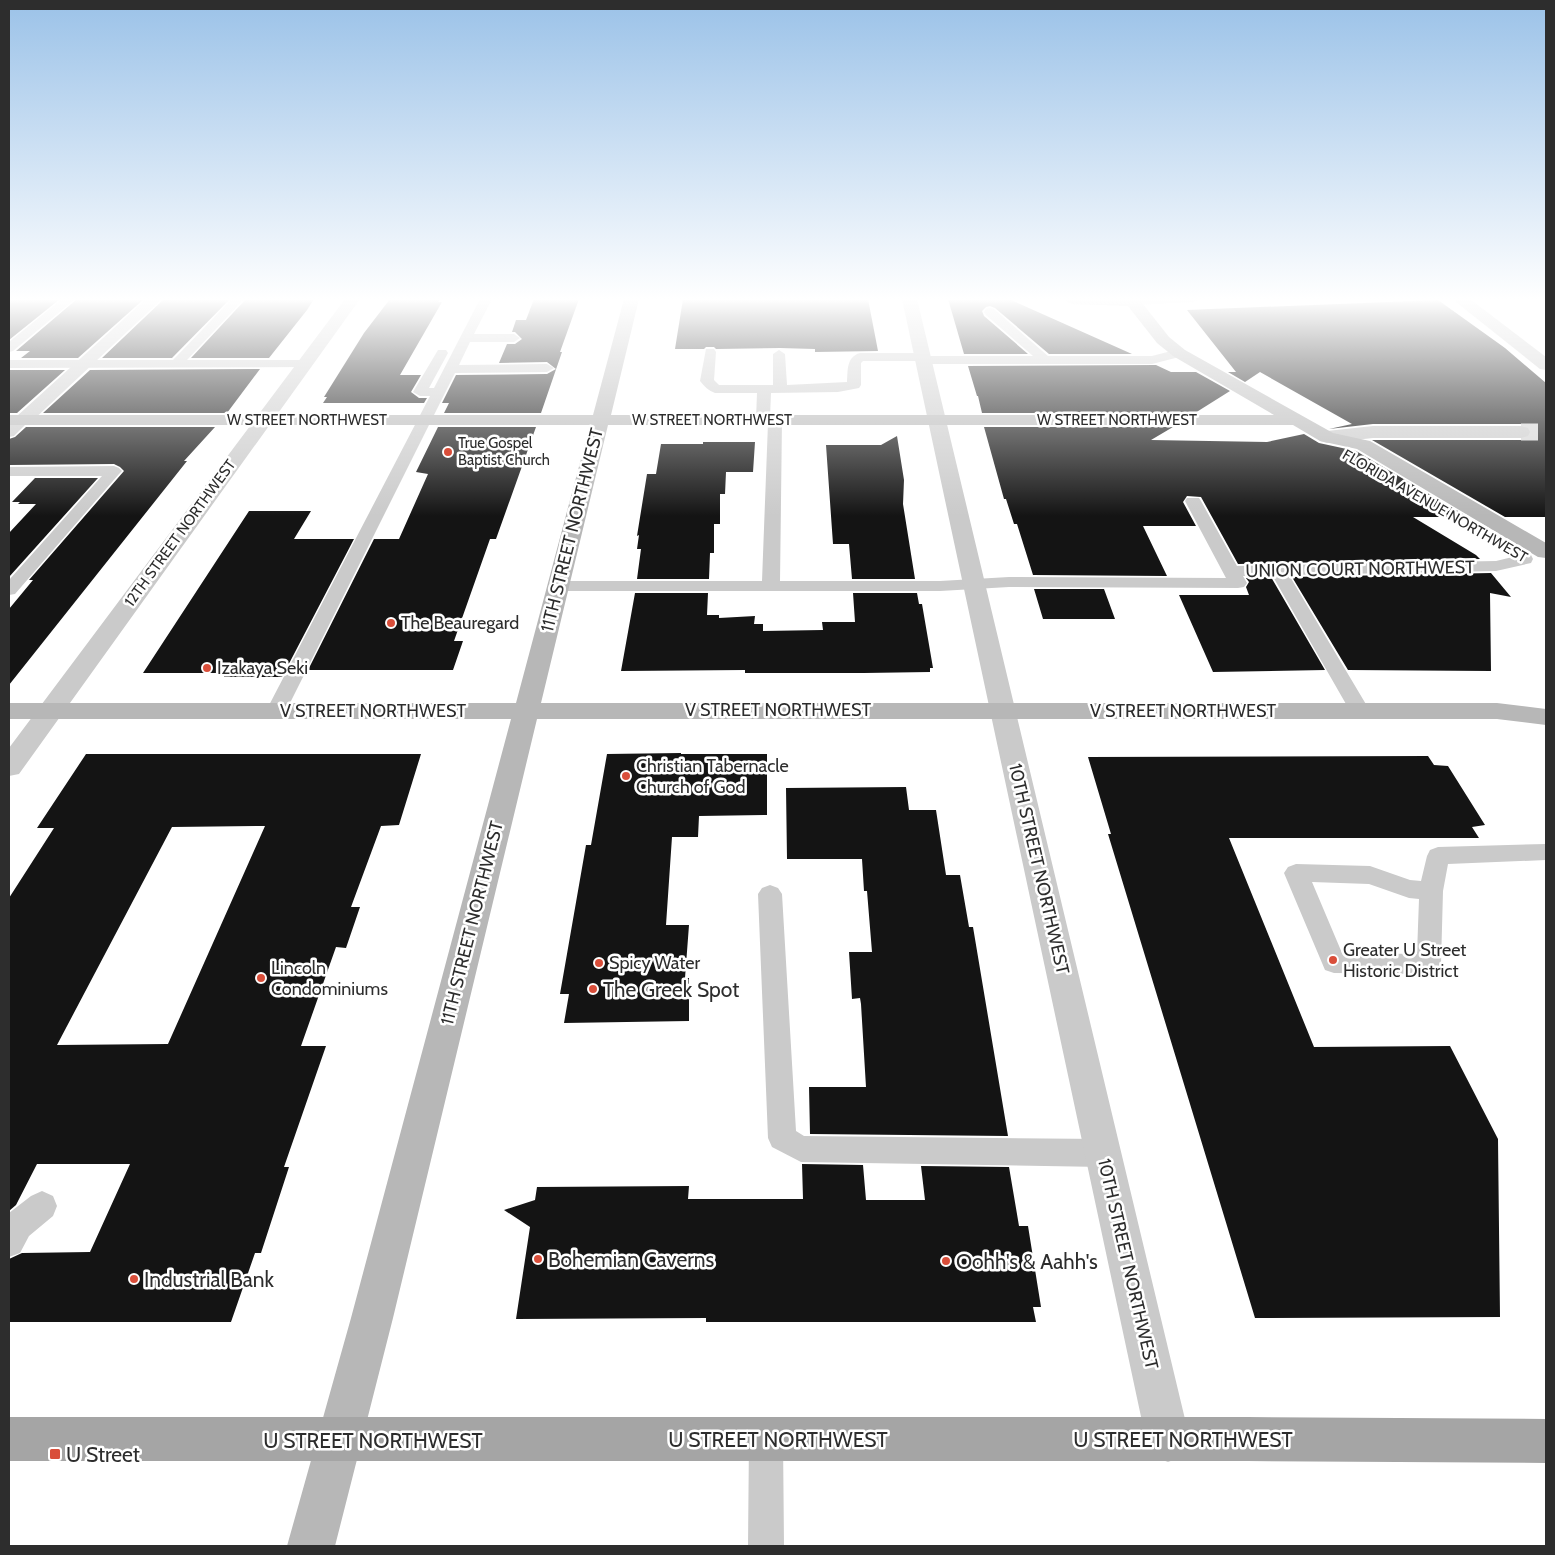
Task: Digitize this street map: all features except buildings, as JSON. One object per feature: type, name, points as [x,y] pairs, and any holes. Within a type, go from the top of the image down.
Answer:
[{"type":"main road","name":"U STREET NORTHWEST","points":[[9,1439],[1546,1441]]},
{"type":"street","points":[[16,420],[74,372]]},
{"type":"street","name":"12TH STREET NORTHWEST","points":[[9,767],[297,372]]},
{"type":"street","name":"11TH STREET NORTHWEST","points":[[311,1546],[340,1440],[613,372]]},
{"type":"street","name":"10TH STREET NORTHWEST","points":[[925,372],[1004,710],[1168,1440]]},
{"type":"street","name":"FLORIDA AVENUE NORTHWEST","points":[[1211,372],[1327,437],[1362,445],[1546,552]]},
{"type":"street","name":"W STREET NORTHWEST","points":[[16,420],[1296,420]]},
{"type":"street","points":[[1327,437],[1373,432],[1521,432]]},
{"type":"street","name":"FLORIDA AVENUE NORTHWEST","points":[[1327,437],[1330,444],[1546,571]]},
{"type":"street","name":"V STREET NORTHWEST","points":[[9,711],[1497,711],[1546,717]]},
{"type":"lane","points":[[432,372],[420,392],[439,392]]},
{"type":"lane","points":[[276,711],[449,372]]},
{"type":"lane","points":[[707,372],[706,380],[715,389],[764,389],[854,386],[855,372]]},
{"type":"lane","points":[[780,372],[780,388]]},
{"type":"lane","points":[[764,389],[769,420],[771,586]]},
{"type":"lane","points":[[9,433],[16,420]]},
{"type":"lane","points":[[9,471],[114,471],[9,590]]},
{"type":"lane","points":[[1193,501],[1231,571]]},
{"type":"lane","name":"UNION COURT NORTHWEST","points":[[1231,571],[1496,566],[1525,559]]},
{"type":"lane","name":"UNION COURT NORTHWEST","points":[[974,584],[1238,583],[1231,571]]},
{"type":"lane","points":[[1278,571],[1360,711]]},
{"type":"lane","points":[[558,586],[940,586],[974,584]]},
{"type":"lane","points":[[1431,891],[1409,889],[1370,875],[1296,872],[1334,963],[1429,964],[1431,891],[1438,856],[1546,852]]},
{"type":"lane","points":[[770,894],[782,1138],[801,1149],[1103,1153]]},
{"type":"lane","points":[[9,1242],[18,1225],[42,1206]]},
{"type":"lane","points":[[766,1439],[766,1546]]},
{"type":"tunnel","points":[[1521,432],[1546,432]]},
{"type":"place","name":"True Gospel Baptist Church","points":[[448,452]]},
{"type":"place","name":"The Beauregard","points":[[391,623]]},
{"type":"place","name":"Izakaya Seki","points":[[207,668]]},
{"type":"place","name":"Christian Tabernacle Church of God","points":[[626,776]]},
{"type":"place","name":"Greater U Street Historic District","points":[[1333,960]]},
{"type":"place","name":"Spicy Water","points":[[599,963]]},
{"type":"place","name":"Lincoln Condominiums","points":[[261,978]]},
{"type":"place","name":"The Greek Spot","points":[[593,989]]},
{"type":"place","name":"Bohemian Caverns","points":[[538,1259]]},
{"type":"place","name":"Oohh's & Aahh's","points":[[946,1261]]},
{"type":"place","name":"Industrial Bank","points":[[134,1279]]},
{"type":"place","name":"U Street","points":[[55,1454]]}]
